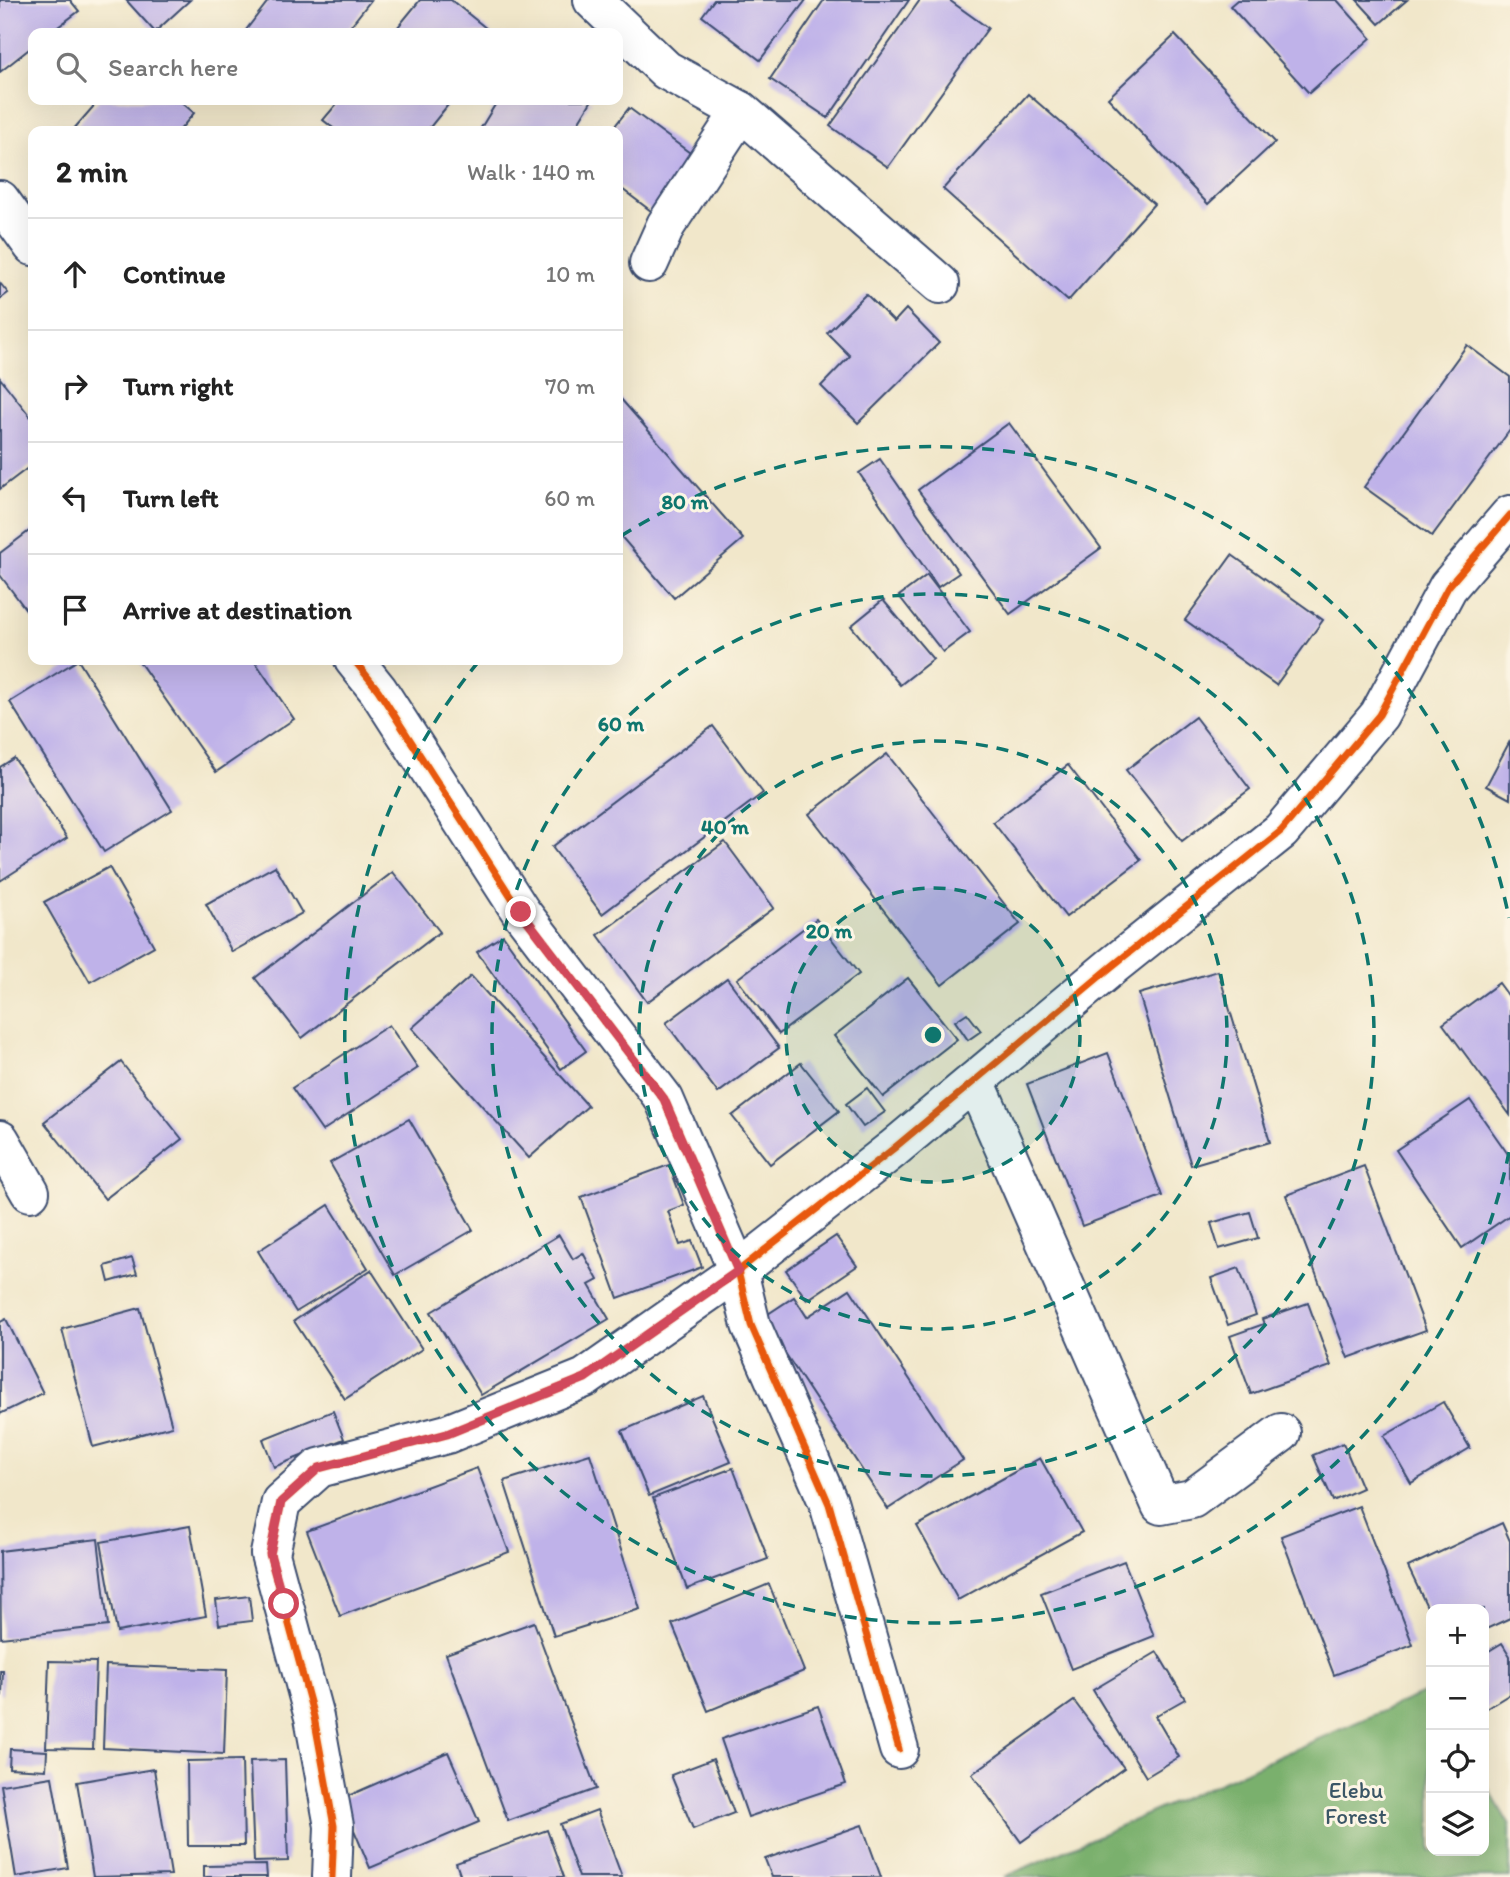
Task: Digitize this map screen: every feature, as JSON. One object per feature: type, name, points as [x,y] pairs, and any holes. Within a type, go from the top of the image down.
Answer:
[{"type":"street","points":[[593,0],[622,28]]},
{"type":"street","points":[[623,29],[666,71],[741,111],[940,285]]},
{"type":"street","points":[[649,263],[666,225],[741,111]]},
{"type":"street","points":[[0,200],[28,239]]},
{"type":"street","points":[[332,1877],[334,1826],[316,1731],[270,1554],[281,1502],[319,1468],[447,1434],[585,1378],[738,1271],[893,1149],[1111,967],[1280,831],[1379,715],[1448,587],[1510,515]]},
{"type":"street","points":[[358,665],[378,690],[521,912],[664,1099],[738,1271],[751,1325],[830,1504],[899,1749]]},
{"type":"street","points":[[975,1081],[1161,1505],[1192,1499],[1281,1433]]},
{"type":"street","points":[[0,1140],[30,1192]]},
{"type":"green space","name":"Elebu Forest","points":[[1426,1692],[1426,1856],[1489,1856],[1489,1790],[1510,1826],[1510,1877],[1004,1877]]},
{"type":"building","points":[[0,0],[70,0],[79,11],[57,28],[28,28],[28,50],[0,72]]},
{"type":"building","points":[[126,0],[190,0],[159,28],[151,28]]},
{"type":"building","points":[[269,0],[371,0],[349,28],[248,28]]},
{"type":"building","points":[[420,0],[451,0],[486,28],[397,28]]},
{"type":"building","points":[[714,0],[806,0],[760,60],[702,16]]},
{"type":"building","points":[[824,0],[909,0],[828,118],[770,79]]},
{"type":"building","points":[[920,0],[949,0],[988,28],[888,167],[830,126]]},
{"type":"building","points":[[1237,0],[1337,0],[1371,38],[1309,93],[1230,6]]},
{"type":"building","points":[[1357,0],[1407,0],[1379,24]]},
{"type":"building","points":[[1175,35],[1275,142],[1208,204],[1108,98]]},
{"type":"building","points":[[1028,94],[1154,204],[1068,301],[943,189]]},
{"type":"building","points":[[95,105],[185,105],[194,113],[183,126],[76,126]]},
{"type":"building","points":[[336,105],[448,105],[431,126],[331,126],[323,120]]},
{"type":"building","points":[[495,105],[589,105],[576,126],[482,126]]},
{"type":"building","points":[[629,108],[705,164],[663,220],[623,190],[623,126],[615,126]]},
{"type":"building","points":[[0,283],[8,293],[0,299]]},
{"type":"building","points":[[866,294],[894,322],[906,309],[939,343],[858,423],[821,386],[850,356],[827,333]]},
{"type":"building","points":[[1467,345],[1510,377],[1510,430],[1432,536],[1364,487]]},
{"type":"building","points":[[0,378],[28,414],[28,468],[0,489]]},
{"type":"building","points":[[623,401],[743,539],[674,598],[623,539]]},
{"type":"building","points":[[1009,423],[1101,548],[1010,614],[918,490]]},
{"type":"building","points":[[880,459],[959,573],[938,587],[859,473]]},
{"type":"building","points":[[28,532],[28,612],[0,575],[0,553]]},
{"type":"building","points":[[1232,555],[1323,620],[1276,685],[1185,620]]},
{"type":"building","points":[[927,575],[970,632],[943,652],[899,596]]},
{"type":"building","points":[[883,600],[933,659],[900,685],[851,626]]},
{"type":"building","points":[[70,665],[81,665],[172,810],[104,852],[10,702]]},
{"type":"building","points":[[141,665],[257,665],[294,719],[216,772]]},
{"type":"building","points":[[1195,717],[1250,789],[1182,841],[1126,770]]},
{"type":"building","points":[[713,726],[763,793],[602,914],[552,847]]},
{"type":"building","points":[[1510,741],[1510,799],[1486,786]]},
{"type":"building","points":[[887,754],[1020,924],[942,985],[809,814]]},
{"type":"building","points":[[14,758],[67,838],[0,881],[0,767]]},
{"type":"building","points":[[1068,765],[1141,860],[1066,917],[993,822]]},
{"type":"building","points":[[725,842],[774,908],[647,1002],[598,935]]},
{"type":"building","points":[[275,866],[302,913],[232,952],[206,904]]},
{"type":"building","points":[[109,867],[154,946],[90,982],[44,902]]},
{"type":"building","points":[[393,872],[440,932],[302,1038],[255,978]]},
{"type":"building","points":[[816,919],[859,974],[779,1034],[737,979]]},
{"type":"building","points":[[503,935],[586,1051],[561,1069],[477,952]]},
{"type":"building","points":[[1218,971],[1270,1142],[1191,1165],[1139,994]]},
{"type":"building","points":[[471,976],[588,1106],[529,1158],[412,1028]]},
{"type":"building","points":[[727,978],[779,1048],[718,1093],[666,1023]]},
{"type":"building","points":[[908,978],[957,1039],[883,1097],[834,1036]]},
{"type":"building","points":[[1499,983],[1510,998],[1510,1115],[1443,1024]]},
{"type":"building","points":[[967,1013],[981,1031],[968,1040],[955,1021]]},
{"type":"building","points":[[389,1025],[418,1068],[322,1131],[292,1088]]},
{"type":"building","points":[[1108,1053],[1162,1196],[1082,1226],[1027,1084]]},
{"type":"building","points":[[121,1062],[182,1139],[105,1199],[44,1122]]},
{"type":"building","points":[[801,1063],[839,1111],[770,1164],[732,1116]]},
{"type":"building","points":[[867,1088],[885,1112],[863,1127],[846,1104]]},
{"type":"building","points":[[1470,1100],[1510,1157],[1510,1215],[1462,1248],[1396,1150]]},
{"type":"building","points":[[409,1119],[473,1230],[395,1275],[330,1163]]},
{"type":"building","points":[[669,1165],[684,1205],[668,1211],[680,1245],[692,1241],[702,1267],[618,1298],[581,1197]]},
{"type":"building","points":[[1364,1166],[1426,1330],[1348,1358],[1286,1195]]},
{"type":"building","points":[[329,1205],[368,1268],[296,1312],[258,1251]]},
{"type":"building","points":[[1250,1212],[1258,1238],[1219,1249],[1211,1223]]},
{"type":"building","points":[[559,1235],[573,1259],[583,1253],[598,1280],[589,1285],[609,1319],[481,1395],[431,1312]]},
{"type":"building","points":[[836,1236],[857,1266],[807,1300],[786,1270]]},
{"type":"building","points":[[132,1258],[137,1274],[109,1282],[105,1266]]},
{"type":"building","points":[[1239,1268],[1256,1315],[1228,1325],[1211,1278]]},
{"type":"building","points":[[371,1270],[422,1349],[345,1399],[294,1321]]},
{"type":"building","points":[[850,1289],[963,1460],[888,1509],[762,1318],[794,1297],[807,1317]]},
{"type":"building","points":[[1308,1303],[1331,1366],[1251,1394],[1230,1336],[1264,1324],[1262,1319]]},
{"type":"building","points":[[140,1308],[172,1426],[93,1447],[62,1329]]},
{"type":"building","points":[[6,1319],[43,1393],[0,1414],[0,1322]]},
{"type":"building","points":[[703,1396],[731,1462],[649,1496],[622,1431]]},
{"type":"building","points":[[1443,1402],[1470,1448],[1411,1483],[1384,1436]]},
{"type":"building","points":[[333,1411],[344,1439],[274,1467],[263,1439]]},
{"type":"building","points":[[1343,1443],[1362,1488],[1333,1501],[1313,1455]]},
{"type":"building","points":[[590,1454],[640,1609],[554,1636],[504,1481]]},
{"type":"building","points":[[1040,1458],[1082,1532],[958,1600],[917,1526]]},
{"type":"building","points":[[477,1468],[509,1552],[340,1616],[307,1531]]},
{"type":"building","points":[[733,1468],[768,1559],[687,1589],[653,1498]]},
{"type":"building","points":[[1359,1506],[1413,1645],[1334,1675],[1281,1536]]},
{"type":"building","points":[[1502,1523],[1510,1541],[1510,1618],[1489,1628],[1489,1604],[1426,1605],[1408,1567]]},
{"type":"building","points":[[190,1526],[206,1616],[117,1632],[101,1542]]},
{"type":"building","points":[[98,1539],[108,1626],[1,1638],[0,1551]]},
{"type":"building","points":[[1124,1561],[1154,1636],[1071,1669],[1041,1593]]},
{"type":"building","points":[[769,1584],[804,1671],[708,1711],[672,1624]]},
{"type":"building","points":[[249,1596],[252,1621],[219,1625],[216,1600]]},
{"type":"building","points":[[534,1622],[596,1789],[508,1821],[446,1654]]},
{"type":"building","points":[[1502,1643],[1510,1656],[1510,1694],[1489,1707],[1489,1667],[1489,1651]]},
{"type":"building","points":[[1157,1652],[1185,1699],[1155,1716],[1179,1757],[1146,1777],[1093,1690]]},
{"type":"building","points":[[49,1661],[96,1662],[93,1749],[46,1748]]},
{"type":"building","points":[[106,1665],[227,1670],[224,1754],[103,1748]]},
{"type":"building","points":[[0,1671],[3,1671],[2,1695],[0,1694]]},
{"type":"building","points":[[1074,1701],[1124,1768],[1021,1842],[972,1774]]},
{"type":"building","points":[[818,1706],[846,1784],[748,1817],[721,1739]]},
{"type":"building","points":[[10,1749],[47,1751],[46,1770],[9,1768]]},
{"type":"building","points":[[448,1752],[479,1822],[370,1868],[341,1799]]},
{"type":"building","points":[[713,1759],[734,1813],[693,1829],[671,1775]]},
{"type":"building","points":[[242,1760],[244,1846],[188,1846],[187,1761]]},
{"type":"building","points":[[285,1760],[288,1861],[254,1862],[250,1761]]},
{"type":"building","points":[[154,1769],[171,1875],[93,1877],[77,1782]]},
{"type":"building","points":[[52,1777],[68,1868],[16,1877],[1,1785]]},
{"type":"building","points":[[597,1810],[622,1877],[579,1877],[560,1824]]},
{"type":"building","points":[[862,1825],[881,1877],[772,1877],[765,1859]]},
{"type":"building","points":[[547,1830],[564,1877],[461,1877],[456,1863]]},
{"type":"building","points":[[266,1865],[267,1877],[204,1877],[204,1866]]},
{"type":"cycle path","points":[[332,1877],[334,1826],[314,1717],[270,1554],[281,1502],[319,1468],[447,1434],[585,1378],[738,1271],[893,1149],[1111,967],[1281,831],[1379,715],[1448,587],[1510,515]]},
{"type":"cycle path","points":[[358,665],[378,690],[521,912],[664,1099],[738,1271],[751,1325],[829,1504],[899,1749]]},
{"type":"route","points":[[284,1604],[270,1554],[281,1502],[319,1468],[447,1434],[585,1378],[738,1271],[664,1099],[521,912]]}]
